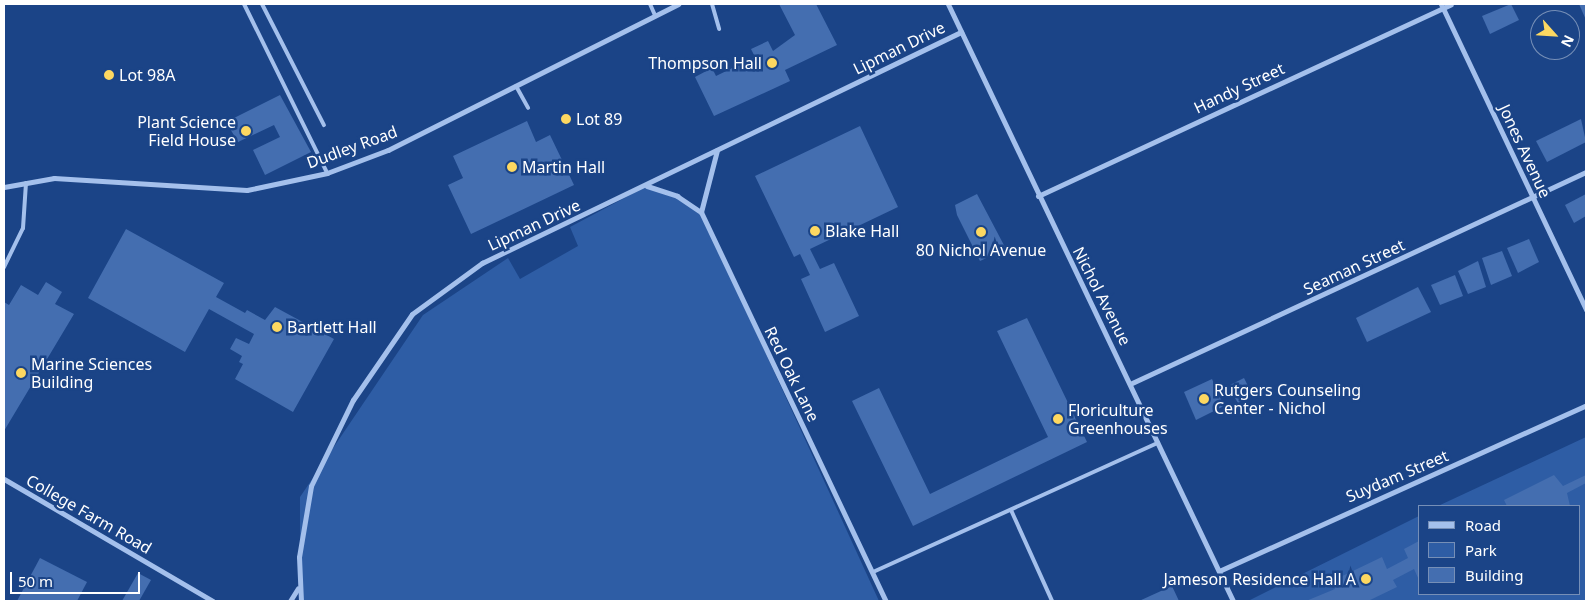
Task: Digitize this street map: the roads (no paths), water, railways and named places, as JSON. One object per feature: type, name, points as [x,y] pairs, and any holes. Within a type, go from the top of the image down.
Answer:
[{"type":"street","name":"Dudley Road","points":[[4,187],[54,178],[247,190],[327,173],[388,150],[678,4]]},
{"type":"street","name":"Handy Street","points":[[1038,196],[1442,6],[1452,4]]},
{"type":"street","name":"Nichol Avenue","points":[[950,5],[1038,196],[1132,382],[1158,443],[1233,601]]},
{"type":"street","name":"Jones Avenue","points":[[1442,6],[1586,310]]},
{"type":"street","name":"Lipman Drive","points":[[301,601],[299,587],[303,519],[311,486],[353,400],[412,314],[482,263],[647,186],[961,32]]},
{"type":"street","points":[[647,186],[677,196],[701,212],[718,150]]},
{"type":"street","name":"Seaman Street","points":[[1132,382],[1586,172]]},
{"type":"street","name":"Red Oak Lane","points":[[701,212],[886,601]]},
{"type":"street","name":"Suydam Street","points":[[1219,572],[1586,406]]},
{"type":"street","name":"College Farm Road","points":[[4,479],[213,601]]},
{"type":"street","points":[[290,601],[299,587]]},
{"type":"lane","points":[[244,4],[327,173]]},
{"type":"lane","points":[[262,4],[324,125]]},
{"type":"lane","points":[[650,4],[655,15]]},
{"type":"lane","points":[[712,4],[719,29]]},
{"type":"lane","points":[[516,86],[528,108]]},
{"type":"lane","points":[[4,267],[23,228],[26,183]]},
{"type":"lane","points":[[873,572],[1158,443]]},
{"type":"lane","points":[[1011,510],[1052,601]]},
{"type":"place","name":"Thompson Hall","points":[[772,63]]},
{"type":"place","name":"Lot 98A","points":[[109,75]]},
{"type":"place","name":"Lot 89","points":[[566,119]]},
{"type":"place","name":"Plant Science Field House","points":[[246,131]]},
{"type":"place","name":"Martin Hall","points":[[512,167]]},
{"type":"place","name":"Blake Hall","points":[[815,231]]},
{"type":"place","name":"80 Nichol Avenue","points":[[981,232]]},
{"type":"place","name":"Bartlett Hall","points":[[277,327]]},
{"type":"place","name":"Marine Sciences Building","points":[[21,373]]},
{"type":"place","name":"Rutgers Counseling Center - Nichol","points":[[1204,399]]},
{"type":"place","name":"Floriculture Greenhouses","points":[[1058,419]]},
{"type":"place","name":"Jameson Residence Hall A","points":[[1366,579]]}]
